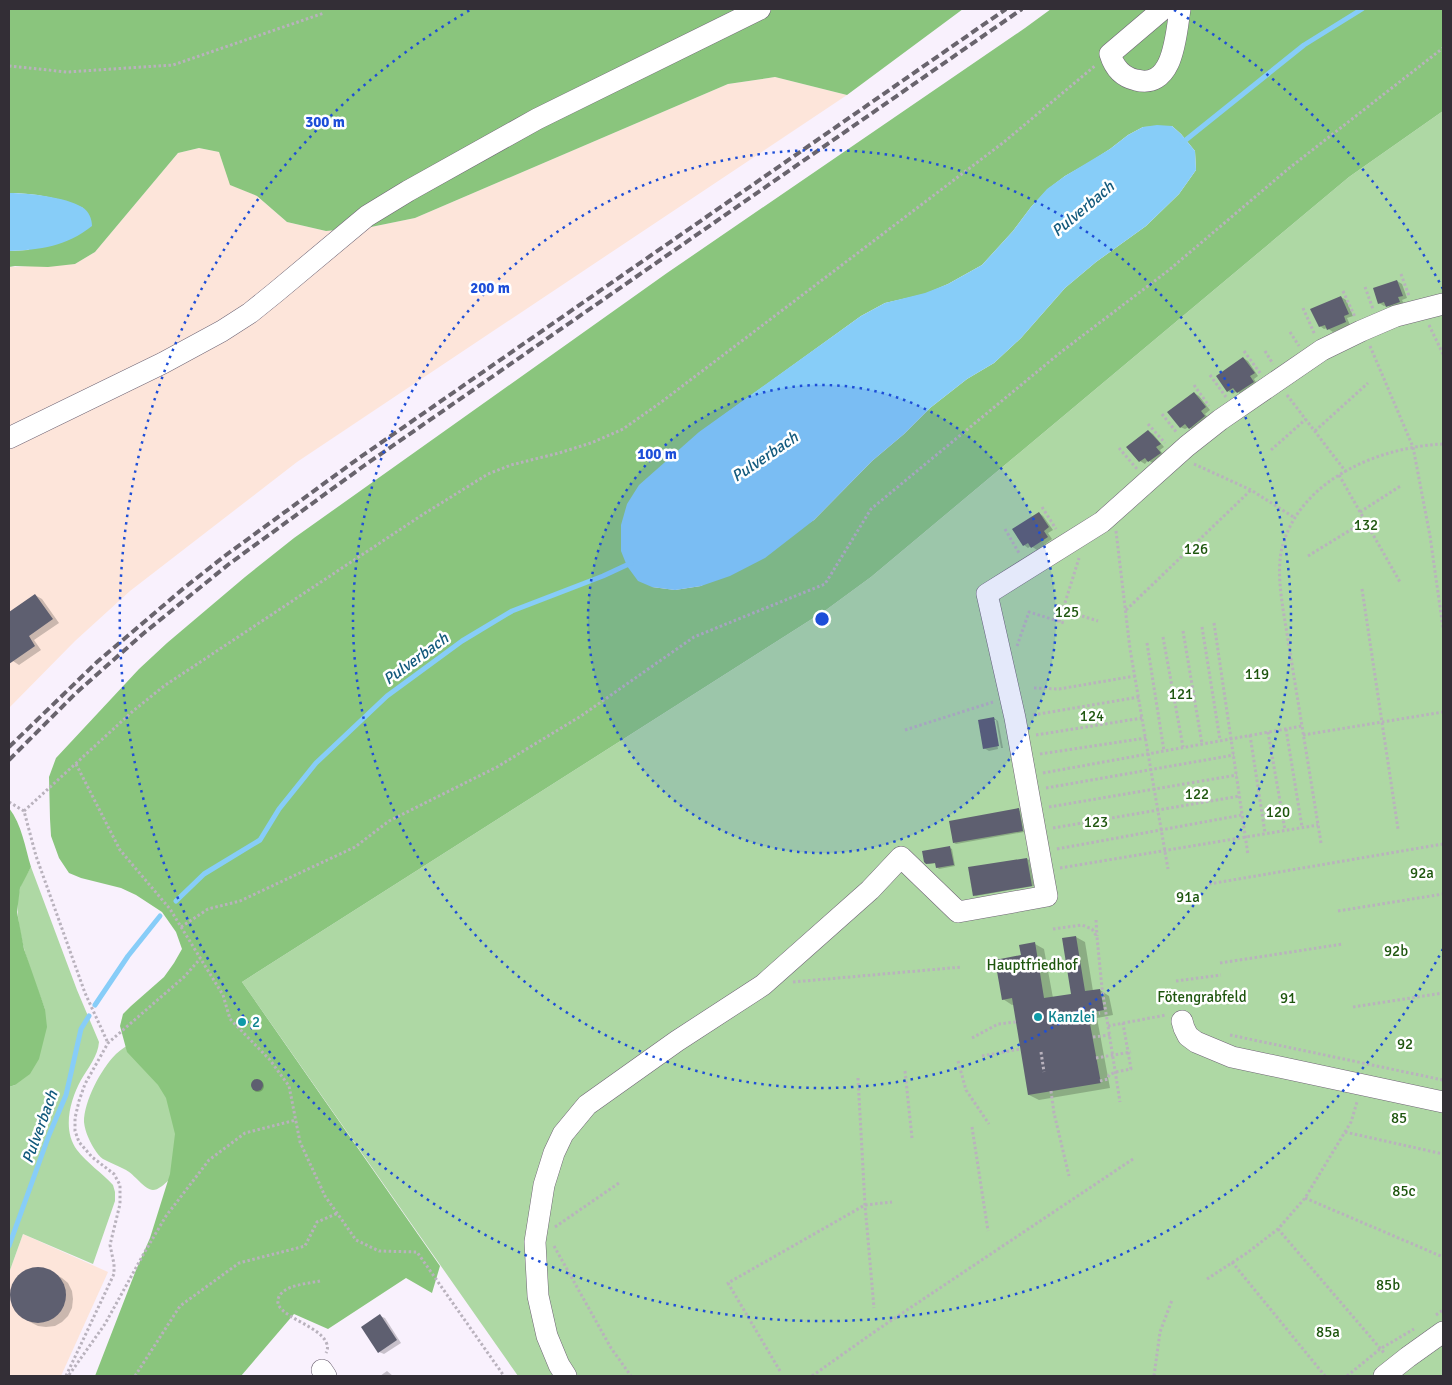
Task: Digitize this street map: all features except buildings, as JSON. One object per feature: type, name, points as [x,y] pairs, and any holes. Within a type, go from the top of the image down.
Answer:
[{"type":"lane","points":[[9,438],[163,363],[222,331],[250,313],[367,216],[408,191],[537,119],[760,9]]},
{"type":"lane","points":[[1163,9],[1110,54],[1113,63],[1122,73],[1132,79],[1144,82],[1154,80],[1162,74],[1171,55],[1180,9]]},
{"type":"lane","points":[[566,1376],[559,1365],[547,1336],[538,1296],[544,1185],[554,1153],[563,1134],[587,1105],[677,1041],[763,984],[870,890],[901,857],[958,912],[1047,896],[1010,697],[987,594],[1086,532],[1114,512],[1181,450],[1227,415],[1322,350],[1396,316],[1443,304]]},
{"type":"lane","points":[[1177,1018],[1188,1036],[1196,1042],[1232,1057],[1443,1102]]},
{"type":"lane","points":[[1389,1372],[1436,1325]]},
{"type":"path","points":[[9,66],[67,72],[173,65],[324,14]]},
{"type":"path","points":[[180,927],[208,909],[240,901],[355,847],[389,820],[497,767],[581,716],[694,637],[825,584],[871,509],[1061,352],[1170,270],[1288,169],[1443,48]]},
{"type":"path","points":[[24,811],[133,711],[164,686],[422,515],[488,474],[511,465],[591,443],[623,429],[668,397],[996,148],[1110,54]]},
{"type":"path","points":[[1343,291],[1413,447],[1430,536],[1443,628]]},
{"type":"path","points":[[1303,308],[1322,350]]},
{"type":"path","points":[[1421,309],[1443,354]]},
{"type":"path","points":[[1244,351],[1306,420],[1346,472]]},
{"type":"path","points":[[1210,375],[1227,415]]},
{"type":"path","points":[[1315,431],[1368,383]]},
{"type":"path","points":[[1194,385],[1227,415]]},
{"type":"path","points":[[1162,414],[1181,450]]},
{"type":"path","points":[[1271,450],[1306,420]]},
{"type":"path","points":[[1148,424],[1181,450],[1252,490],[1295,518]]},
{"type":"path","points":[[1321,843],[1280,588],[1283,544],[1303,505],[1314,493],[1339,475],[1394,452],[1413,447],[1443,444]]},
{"type":"path","points":[[1119,448],[1147,480]]},
{"type":"path","points":[[1339,475],[1400,582]]},
{"type":"path","points":[[1360,512],[1402,485]]},
{"type":"path","points":[[1126,610],[1252,490]]},
{"type":"path","points":[[1042,507],[1057,531]]},
{"type":"path","points":[[1114,512],[1138,697],[1168,869]]},
{"type":"path","points":[[1308,556],[1365,521]]},
{"type":"path","points":[[1005,530],[1028,569]]},
{"type":"path","points":[[1060,622],[1086,532]]},
{"type":"path","points":[[1362,590],[1398,829]]},
{"type":"path","points":[[1063,610],[1098,621]]},
{"type":"path","points":[[1003,664],[1016,650],[1028,612],[1064,623]]},
{"type":"path","points":[[1214,623],[1248,855]]},
{"type":"path","points":[[1202,626],[1220,740]]},
{"type":"path","points":[[1183,631],[1202,744]]},
{"type":"path","points":[[1164,637],[1183,748]]},
{"type":"path","points":[[1147,643],[1164,751]]},
{"type":"path","points":[[1034,688],[1059,689],[1135,676]]},
{"type":"path","points":[[905,730],[1010,697]]},
{"type":"path","points":[[1023,765],[1138,697]]},
{"type":"path","points":[[1303,735],[1443,712]]},
{"type":"path","points":[[1023,765],[1142,718]]},
{"type":"path","points":[[1023,765],[1148,754],[1302,726]]},
{"type":"path","points":[[1286,729],[1302,827]]},
{"type":"path","points":[[1268,732],[1285,830]]},
{"type":"path","points":[[1250,735],[1265,834]]},
{"type":"path","points":[[1023,765],[1146,738]]},
{"type":"path","points":[[1023,765],[1151,770],[1234,755]]},
{"type":"path","points":[[76,764],[120,850],[170,909],[223,996],[230,1019],[270,1060],[289,1086],[300,1142],[325,1196],[356,1240],[379,1251],[417,1252],[504,1376]]},
{"type":"path","points":[[1023,765],[1155,789],[1237,775]]},
{"type":"path","points":[[1035,831],[1240,796]]},
{"type":"path","points":[[9,802],[24,811],[36,856],[82,986],[108,1043]]},
{"type":"path","points":[[1041,862],[1162,830],[1242,815]]},
{"type":"path","points":[[1041,862],[1165,850],[1318,825]]},
{"type":"path","points":[[1209,884],[1443,844]]},
{"type":"path","points":[[1338,911],[1443,894]]},
{"type":"path","points":[[1096,920],[1106,1012],[1120,1102]]},
{"type":"path","points":[[1054,929],[1082,924],[1092,929],[1097,937]]},
{"type":"path","points":[[1220,963],[1343,944]]},
{"type":"path","points":[[67,1376],[114,1274],[110,1245],[120,1204],[120,1185],[114,1174],[92,1157],[79,1142],[75,1130],[75,1118],[85,1084],[108,1043],[184,977],[200,959]]},
{"type":"path","points":[[792,982],[962,967]]},
{"type":"path","points":[[1176,981],[1221,975]]},
{"type":"path","points":[[1353,1007],[1443,993]]},
{"type":"path","points":[[1089,1015],[1106,1012]]},
{"type":"path","points":[[1108,1026],[1177,1018]]},
{"type":"path","points":[[972,1038],[998,1024],[1016,1022]]},
{"type":"path","points":[[1100,1081],[1108,1079],[1109,1075],[1116,1072],[1131,1069],[1123,1023]]},
{"type":"path","points":[[1093,1038],[1110,1035]]},
{"type":"path","points":[[1229,1035],[1443,1080]]},
{"type":"path","points":[[982,1056],[1020,1050]]},
{"type":"path","points":[[1041,1052],[1044,1072]]},
{"type":"path","points":[[1096,1058],[1129,1052]]},
{"type":"path","points":[[958,1061],[966,1090],[989,1124]]},
{"type":"path","points":[[904,1071],[912,1138]]},
{"type":"path","points":[[858,1078],[865,1205],[874,1308]]},
{"type":"path","points":[[1206,1279],[1278,1229],[1305,1198],[1351,1122],[1360,1084]]},
{"type":"path","points":[[1051,1092],[1069,1176]]},
{"type":"path","points":[[67,1376],[105,1324],[166,1216],[209,1160],[245,1133],[296,1120]]},
{"type":"path","points":[[972,1127],[988,1232]]},
{"type":"path","points":[[1345,1132],[1443,1154]]},
{"type":"path","points":[[812,1376],[877,1330],[1133,1159]]},
{"type":"path","points":[[618,1183],[541,1238],[610,1348],[631,1376]]},
{"type":"path","points":[[1305,1198],[1443,1257]]},
{"type":"path","points":[[780,1372],[728,1283],[865,1205],[892,1202]]},
{"type":"path","points":[[135,1376],[180,1306],[239,1263],[305,1246],[317,1222],[338,1214]]},
{"type":"path","points":[[1278,1229],[1380,1349],[1389,1372]]},
{"type":"path","points":[[1232,1262],[1325,1376]]},
{"type":"path","points":[[320,1281],[290,1288],[280,1295],[278,1301],[280,1307],[285,1312],[321,1334],[325,1340],[328,1349],[322,1365],[324,1373]]},
{"type":"path","points":[[1154,1376],[1160,1332],[1172,1300]]},
{"type":"path","points":[[1436,1325],[1443,1310]]},
{"type":"path","points":[[1347,1376],[1380,1349],[1414,1328]]},
{"type":"shaded area","points":[[775,77],[847,95],[297,462],[130,591],[75,641],[9,708],[9,267],[75,264],[95,252],[178,153],[199,148],[219,152],[231,185],[257,196],[287,222],[326,231],[371,227],[415,218],[728,84]]},
{"type":"shaded area","points":[[23,1234],[108,1272],[61,1376],[9,1376],[9,1273]]},
{"type":"green space","points":[[9,9],[963,9],[847,95],[775,77],[728,84],[415,218],[371,227],[326,231],[287,222],[257,196],[230,185],[219,152],[199,148],[178,153],[95,252],[75,264],[48,267],[9,267],[9,251],[28,250],[83,208],[47,197],[9,193]]},
{"type":"green space","points":[[1051,9],[1443,9],[1443,111],[1349,177],[871,577],[826,610],[242,982],[440,1266],[432,1293],[406,1278],[328,1329],[294,1314],[241,1376],[95,1376],[150,1238],[170,1174],[175,1134],[166,1098],[158,1085],[127,1052],[120,1026],[123,1014],[164,977],[182,949],[176,932],[162,912],[136,895],[121,888],[69,873],[59,858],[51,836],[50,819],[49,777],[56,758],[139,669],[167,643],[294,538],[667,273]],"holes":[[[1172,126],[1195,151],[1196,170],[1179,194],[1146,226],[1096,262],[1065,288],[1021,338],[994,363],[967,379],[930,408],[904,434],[872,461],[814,520],[701,586],[675,590],[652,587],[699,433],[861,316],[885,303],[925,294],[948,284],[982,265],[1048,189],[1065,176],[1110,149],[1128,135],[1143,127]]]},
{"type":"green space","name":"Hauptfriedhof","points":[[1443,111],[1443,1376],[518,1376],[242,982],[826,610],[871,577],[1349,177]]},
{"type":"green space","points":[[9,808],[20,829],[31,867],[20,888],[17,912],[24,949],[45,1009],[47,1027],[39,1059],[30,1074],[9,1087]]},
{"type":"green space","points":[[31,867],[77,990],[99,1042],[95,1057],[77,1088],[71,1106],[69,1124],[72,1142],[81,1155],[113,1185],[115,1201],[93,1264],[23,1234],[9,1273],[9,1087],[15,1085],[45,1009],[24,949],[18,917],[20,888]]},
{"type":"green space","points":[[156,1034],[184,1163],[161,1187],[153,1190],[126,1170],[101,1157],[90,1140],[84,1122],[90,1095],[110,1060],[130,1044]]},
{"type":"water","points":[[1157,125],[1172,126],[1181,134],[1195,151],[1196,170],[1179,194],[1146,226],[1096,262],[1065,288],[1021,338],[994,363],[967,379],[930,408],[904,434],[872,461],[814,520],[765,558],[730,576],[701,586],[675,590],[652,587],[638,581],[627,566],[621,551],[621,525],[627,504],[639,485],[699,432],[861,316],[885,303],[925,293],[948,284],[982,265],[1047,189],[1110,149],[1128,135],[1143,127]]},
{"type":"water","points":[[9,193],[47,196],[75,204],[88,213],[92,226],[83,233],[53,246],[9,251]]},
{"type":"waterway","name":"Pulverbach","points":[[1182,143],[1304,45],[1362,9]]},
{"type":"waterway","name":"Pulverbach","points":[[176,901],[204,874],[260,840],[279,809],[316,763],[387,696],[462,641],[512,611],[603,576],[631,563]]},
{"type":"waterway","name":"Pulverbach","points":[[95,1005],[128,956],[160,916]]},
{"type":"waterway","name":"Pulverbach","points":[[9,1246],[49,1135],[66,1095],[81,1029],[89,1016]]},
{"type":"railway","points":[[9,747],[97,662],[226,555],[359,458],[1006,9]]},
{"type":"railway","points":[[9,760],[76,693],[144,633],[229,564],[365,465],[1022,9]]},
{"type":"place","name":"Kanzlei","points":[[1038,1017]]},
{"type":"place","name":"2","points":[[242,1022]]},
{"type":"park label","name":"132","points":[[1366,525]]},
{"type":"park label","name":"126","points":[[1196,549]]},
{"type":"park label","name":"125","points":[[1067,612]]},
{"type":"park label","name":"119","points":[[1257,674]]},
{"type":"park label","name":"121","points":[[1181,694]]},
{"type":"park label","name":"124","points":[[1092,716]]},
{"type":"park label","name":"122","points":[[1197,794]]},
{"type":"park label","name":"120","points":[[1278,812]]},
{"type":"park label","name":"123","points":[[1096,822]]},
{"type":"park label","name":"92a","points":[[1422,873]]},
{"type":"park label","name":"91a","points":[[1188,897]]},
{"type":"park label","name":"92b","points":[[1396,951]]},
{"type":"park label","name":"Fötengrabfeld","points":[[1202,997]]},
{"type":"park label","name":"91","points":[[1288,998]]},
{"type":"park label","name":"92","points":[[1405,1044]]},
{"type":"park label","name":"85","points":[[1399,1118]]},
{"type":"park label","name":"85c","points":[[1404,1191]]},
{"type":"park label","name":"85b","points":[[1388,1285]]},
{"type":"park label","name":"85a","points":[[1328,1332]]}]
